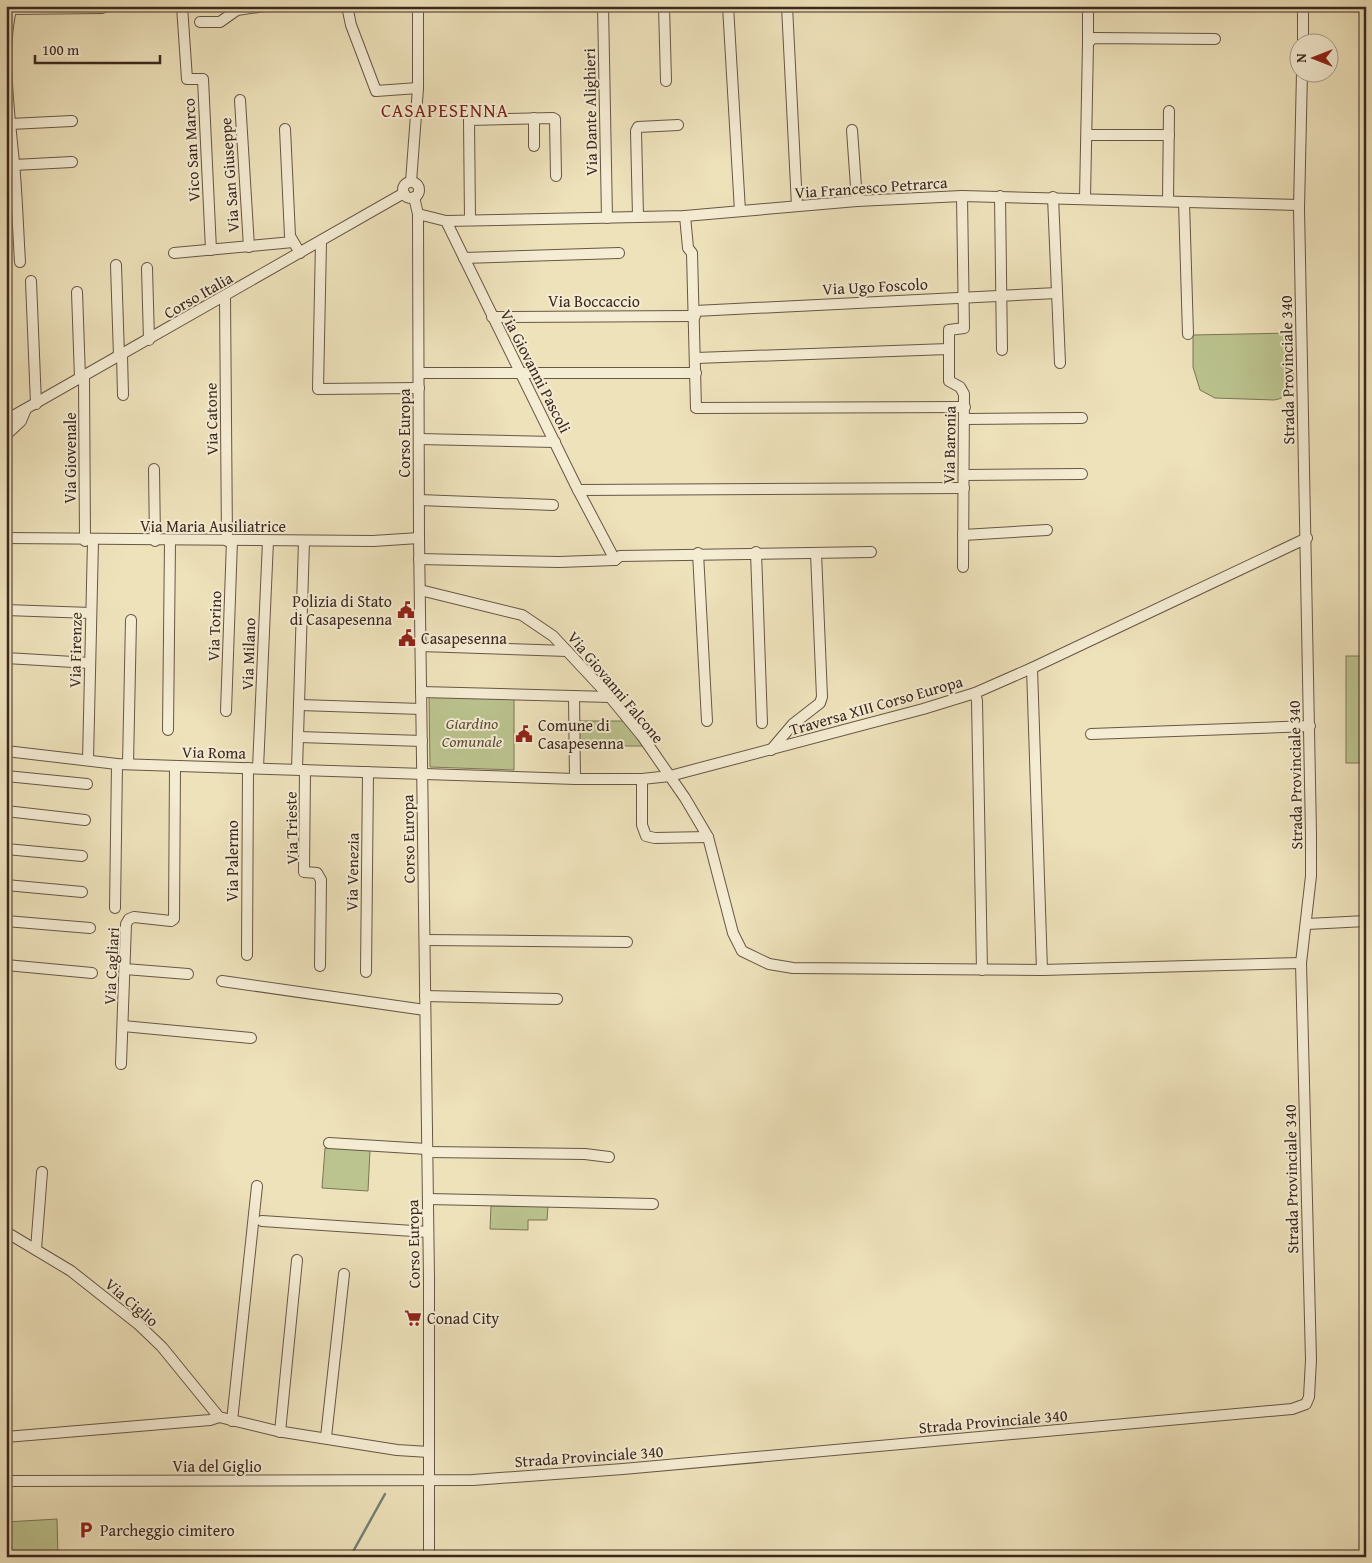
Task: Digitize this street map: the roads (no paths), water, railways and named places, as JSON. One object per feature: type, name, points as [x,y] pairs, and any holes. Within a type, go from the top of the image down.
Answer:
[{"type":"street","name":"Vico San Marco","points":[[182,6],[187,79],[203,78],[211,250]]},
{"type":"street","points":[[200,22],[220,22],[237,10],[265,6]]},
{"type":"street","points":[[347,6],[351,25],[376,91],[418,88]]},
{"type":"street","points":[[411,182],[418,88],[418,6]]},
{"type":"street","name":"Via Dante Alighieri","points":[[603,6],[607,218]]},
{"type":"street","points":[[664,6],[666,81]]},
{"type":"street","points":[[728,6],[740,211]]},
{"type":"street","points":[[786,6],[797,206]]},
{"type":"street","points":[[1086,198],[1088,6]]},
{"type":"street","points":[[1303,6],[1303,32]]},
{"type":"street","points":[[20,262],[12,167],[7,62],[8,27],[12,8],[102,8]]},
{"type":"street","points":[[1088,43],[1093,38],[1215,39]]},
{"type":"street","name":"Strada Provinciale 340","points":[[429,1480],[633,1468],[1282,1410],[1306,1404],[1309,1397],[1311,1360],[1301,963],[1307,924],[1311,876],[1307,538],[1299,205],[1302,82]]},
{"type":"street","name":"Via San Giuseppe","points":[[240,100],[249,247]]},
{"type":"street","points":[[1168,111],[1168,201]]},
{"type":"street","points":[[534,118],[534,146]]},
{"type":"street","points":[[470,220],[469,120],[555,119],[556,176]]},
{"type":"street","points":[[10,124],[72,121]]},
{"type":"street","points":[[638,216],[636,132],[638,127],[678,125]]},
{"type":"street","points":[[285,129],[290,236],[300,253]]},
{"type":"street","points":[[852,130],[856,201]]},
{"type":"street","points":[[1087,135],[1168,135]]},
{"type":"street","points":[[12,167],[72,162]]},
{"type":"street","points":[[411,182],[419,188],[414,197],[409,197],[404,193],[404,185],[411,182]]},
{"type":"street","name":"Corso Italia","points":[[6,420],[225,297],[404,193]]},
{"type":"street","name":"Via Francesco Petrarca","points":[[446,221],[686,216],[856,201],[962,196],[1299,205]]},
{"type":"street","name":"Via Baronia","points":[[962,196],[964,328],[949,330],[948,349],[949,381],[960,387],[964,394],[966,419],[963,566]]},
{"type":"street","points":[[1000,196],[1002,350]]},
{"type":"street","name":"Corso Europa","points":[[414,197],[418,214],[419,559],[428,1199],[429,1557]]},
{"type":"street","points":[[1053,197],[1060,363]]},
{"type":"street","points":[[1184,202],[1188,334]]},
{"type":"street","points":[[418,214],[446,221]]},
{"type":"street","points":[[686,216],[688,248],[692,253],[696,408],[965,408]]},
{"type":"street","name":"Via Giovanni Pascoli","points":[[446,221],[578,490],[615,560]]},
{"type":"street","points":[[174,253],[293,242]]},
{"type":"street","points":[[321,242],[318,389],[419,388]]},
{"type":"street","points":[[464,258],[619,253]]},
{"type":"street","points":[[116,264],[123,395]]},
{"type":"street","points":[[147,268],[149,340]]},
{"type":"street","points":[[32,281],[36,404]]},
{"type":"street","name":"Via Giovenale","points":[[77,292],[89,541]]},
{"type":"street","name":"Via Ugo Foscolo","points":[[695,313],[1057,293]]},
{"type":"street","name":"Via Catone","points":[[225,297],[230,541]]},
{"type":"street","name":"Via Boccaccio","points":[[492,317],[695,313]]},
{"type":"street","points":[[696,358],[948,349]]},
{"type":"street","points":[[419,373],[696,373]]},
{"type":"street","points":[[6,435],[21,421],[26,410]]},
{"type":"street","points":[[966,419],[1082,418]]},
{"type":"street","points":[[419,439],[555,442]]},
{"type":"street","points":[[154,470],[156,541]]},
{"type":"street","points":[[964,475],[1082,474]]},
{"type":"street","points":[[578,490],[964,488]]},
{"type":"street","points":[[419,500],[553,505]]},
{"type":"street","points":[[963,535],[1046,530]]},
{"type":"street","name":"Via Maria Ausiliatrice","points":[[6,538],[89,541],[373,541],[419,538]]},
{"type":"street","name":"Traversa XIII Corso Europa","points":[[422,774],[642,779],[670,776],[770,751],[923,710],[975,693],[1307,538]]},
{"type":"street","name":"Via Firenze","points":[[88,760],[91,613],[89,541]]},
{"type":"street","points":[[168,730],[170,541]]},
{"type":"street","name":"Via Torino","points":[[226,711],[230,541]]},
{"type":"street","name":"Via Milano","points":[[258,768],[268,541]]},
{"type":"street","points":[[301,769],[298,738],[304,541]]},
{"type":"street","points":[[756,552],[762,723]]},
{"type":"street","points":[[419,559],[559,562],[615,560],[620,556],[698,553],[870,552]]},
{"type":"street","points":[[698,553],[707,721]]},
{"type":"street","points":[[770,751],[793,724],[820,703],[822,697],[816,553]]},
{"type":"street","name":"Via Giovanni Falcone","points":[[420,590],[522,615],[554,636],[610,697],[642,736],[670,776],[708,837],[733,933],[742,951],[769,964],[793,968],[1042,970],[1301,963]]},
{"type":"street","points":[[6,610],[91,613]]},
{"type":"street","points":[[115,908],[131,620]]},
{"type":"street","points":[[420,646],[567,651]]},
{"type":"street","points":[[6,658],[90,663]]},
{"type":"street","points":[[1032,668],[1042,970]]},
{"type":"street","points":[[421,692],[610,697]]},
{"type":"street","points":[[975,693],[977,701],[982,970]]},
{"type":"street","points":[[574,696],[575,778]]},
{"type":"street","points":[[300,705],[421,709]]},
{"type":"street","points":[[1091,734],[1310,726]]},
{"type":"street","points":[[298,738],[422,741]]},
{"type":"street","name":"Via Roma","points":[[6,751],[122,764],[422,774]]},
{"type":"street","name":"Via Cagliari","points":[[121,1064],[126,924],[129,918],[134,917],[171,921],[174,918],[175,766]]},
{"type":"street","name":"Via Palermo","points":[[247,955],[248,768]]},
{"type":"street","name":"Via Trieste","points":[[301,769],[304,872],[317,872],[321,880],[320,966]]},
{"type":"street","name":"Via Venezia","points":[[366,972],[368,772]]},
{"type":"street","points":[[6,776],[87,784]]},
{"type":"street","points":[[642,779],[642,825],[646,836],[655,838],[708,837]]},
{"type":"street","points":[[6,810],[85,820]]},
{"type":"street","points":[[6,849],[82,856]]},
{"type":"street","points":[[6,885],[82,892]]},
{"type":"street","points":[[6,921],[90,928]]},
{"type":"street","points":[[1307,924],[1366,921]]},
{"type":"street","points":[[424,940],[627,942]]},
{"type":"street","points":[[6,965],[92,973]]},
{"type":"street","points":[[125,969],[188,974]]},
{"type":"street","points":[[222,981],[425,1010]]},
{"type":"street","points":[[425,996],[556,999]]},
{"type":"street","points":[[123,1026],[251,1038]]},
{"type":"street","points":[[329,1143],[427,1150],[585,1154],[609,1157]]},
{"type":"street","points":[[36,1249],[42,1172]]},
{"type":"street","points":[[232,1421],[257,1186]]},
{"type":"street","points":[[428,1199],[653,1204]]},
{"type":"street","points":[[262,1221],[428,1232]]},
{"type":"street","name":"Via Ciglio","points":[[6,1232],[36,1249],[96,1289],[138,1324],[162,1347],[219,1417]]},
{"type":"street","points":[[280,1432],[297,1260]]},
{"type":"street","points":[[326,1438],[344,1274]]},
{"type":"street","points":[[6,1436],[210,1420],[219,1417],[280,1432],[397,1450],[429,1452]]},
{"type":"street","name":"Via del Giglio","points":[[6,1481],[429,1480]]},
{"type":"waterway","points":[[350,1557],[385,1494]]},
{"type":"place","name":"Polizia di Stato di Casapesenna","points":[[406,610]]},
{"type":"place","name":"Casapesenna","points":[[407,638]]},
{"type":"place","name":"Comune di Casapesenna","points":[[524,734]]},
{"type":"place","name":"Conad City","points":[[413,1318]]},
{"type":"place","name":"Parcheggio cimitero","points":[[86,1530]]},
{"type":"district","name":"CASAPESENNA","points":[[445,110]]},
{"type":"park label","name":"Giardino Comunale","points":[[472,732]]}]
